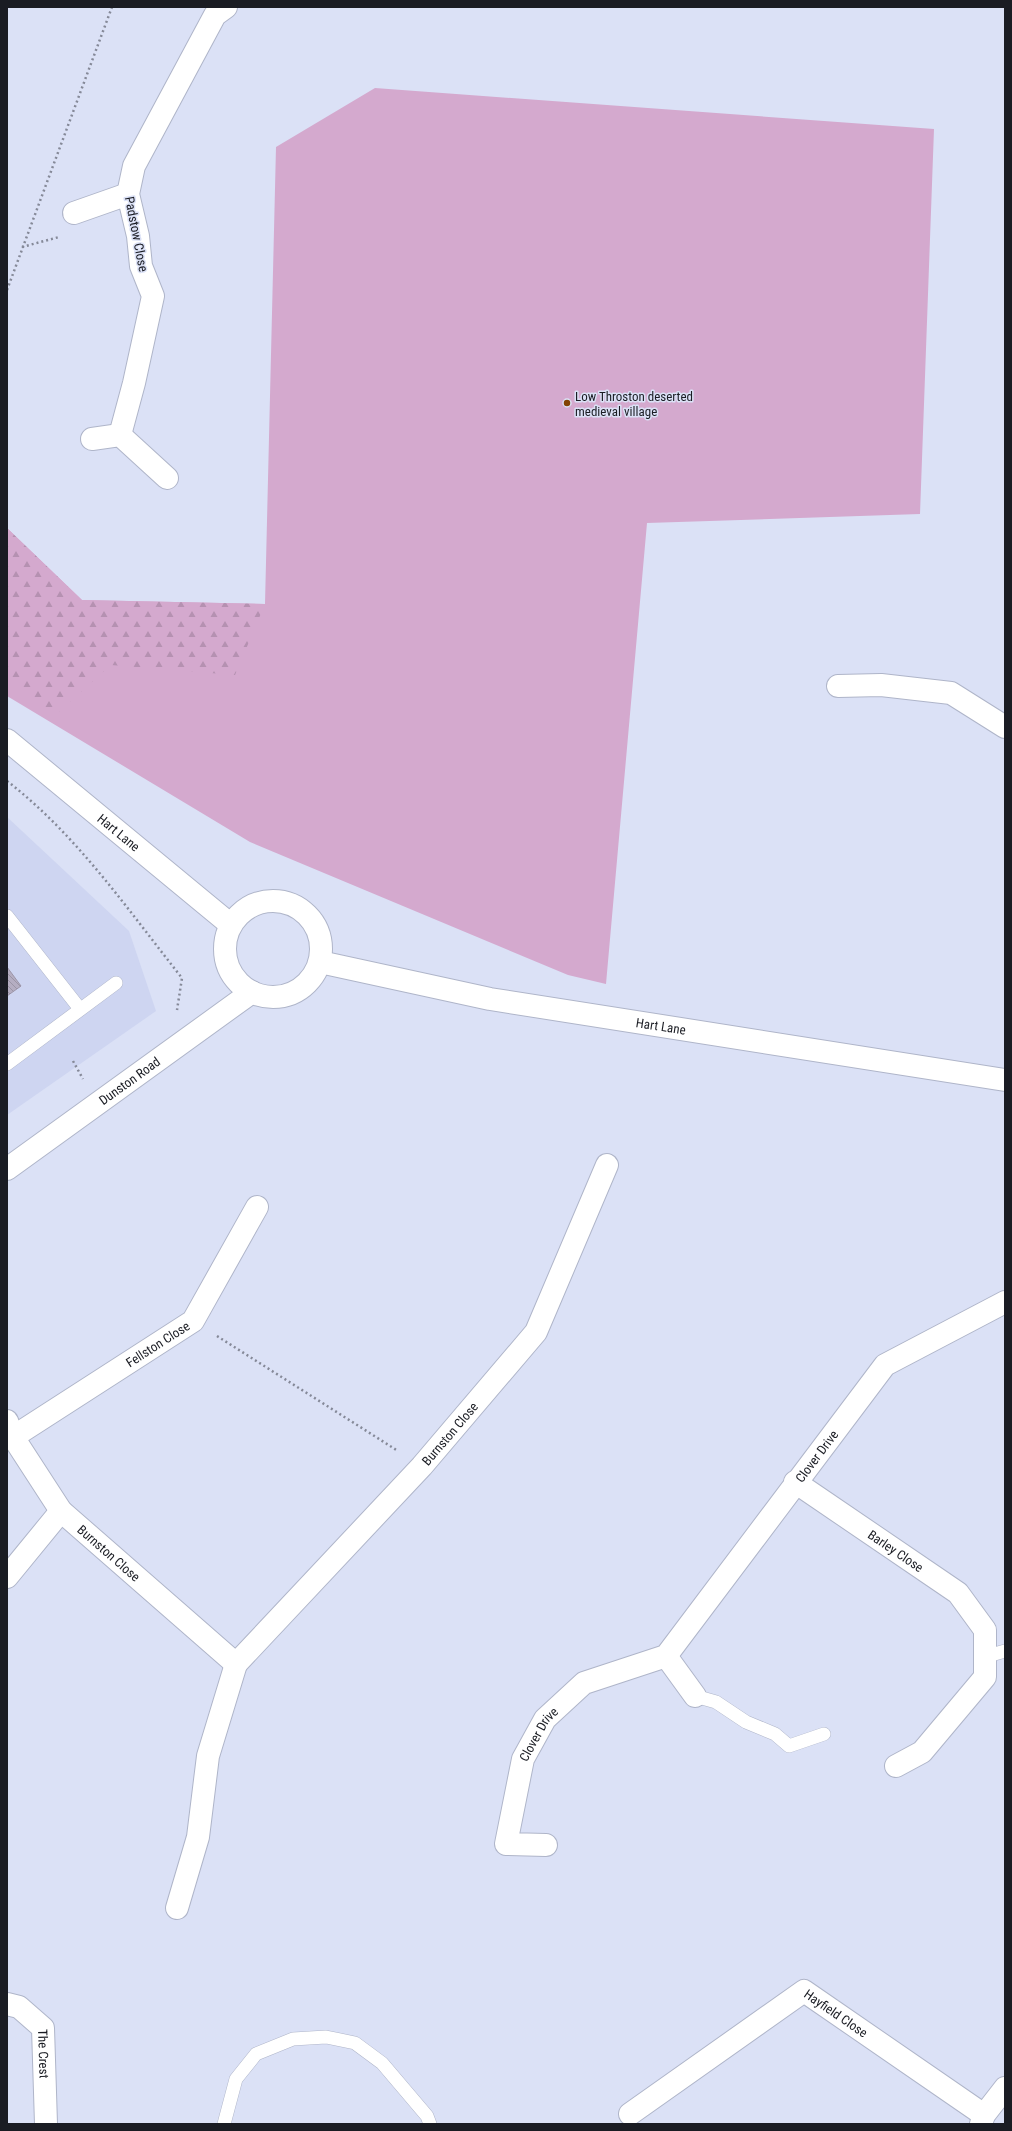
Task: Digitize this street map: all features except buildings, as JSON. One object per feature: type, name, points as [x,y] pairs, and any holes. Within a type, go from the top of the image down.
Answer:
[{"type":"street","name":"Padstow Close","points":[[120,435],[134,383],[153,296],[141,266],[138,236],[128,194],[134,166],[215,15],[226,7]]},
{"type":"street","points":[[74,213],[128,194]]},
{"type":"street","points":[[92,438],[120,435],[167,478]]},
{"type":"street","points":[[838,686],[880,684],[951,693],[1005,727]]},
{"type":"street","name":"Hart Lane","points":[[7,740],[231,925]]},
{"type":"street","points":[[277,900],[295,906],[308,915],[317,929],[321,943],[320,962],[312,977],[300,988],[286,995],[274,997],[252,992],[239,983],[231,973],[226,958],[226,940],[231,925],[242,911],[259,903],[277,900]]},
{"type":"street","name":"Hart Lane","points":[[320,962],[490,999],[1005,1080]]},
{"type":"street","name":"Dunston Road","points":[[7,1169],[252,992]]},
{"type":"street","name":"Burnston Close","points":[[177,1908],[198,1837],[208,1756],[236,1664],[422,1466],[536,1332],[607,1165]]},
{"type":"street","name":"Fellston Close","points":[[10,1429],[193,1321],[256,1207]]},
{"type":"street","name":"Clover Drive","points":[[546,1845],[506,1844],[523,1759],[545,1719],[584,1683],[666,1656],[795,1482],[885,1365],[1005,1302]]},
{"type":"street","name":"Burnston Close","points":[[10,1429],[61,1512],[236,1664]]},
{"type":"street","name":"Barley Close","points":[[795,1482],[958,1593],[984,1630],[984,1657]]},
{"type":"street","points":[[7,1576],[61,1512]]},
{"type":"street","points":[[666,1656],[695,1696]]},
{"type":"street","points":[[896,1766],[922,1752],[984,1676],[984,1657]]},
{"type":"street","name":"Hayfield Close","points":[[630,2114],[804,1991],[983,2119]]},
{"type":"street","name":"The Crest","points":[[7,2004],[19,2007],[43,2028],[46,2124]]},
{"type":"street","points":[[983,2119],[1005,2088]]},
{"type":"lane","points":[[7,916],[80,1009]]},
{"type":"lane","points":[[7,1064],[116,983]]},
{"type":"lane","points":[[984,1657],[1005,1651]]},
{"type":"lane","points":[[695,1696],[716,1702],[741,1719],[775,1734],[789,1746],[824,1734]]},
{"type":"lane","points":[[224,2124],[236,2079],[256,2054],[294,2039],[326,2037],[355,2043],[382,2063],[427,2116],[430,2124]]},
{"type":"path","points":[[7,290],[112,7]]},
{"type":"path","points":[[73,1061],[84,1081]]},
{"type":"path","points":[[193,1321],[422,1466]]},
{"type":"shaded area","points":[[7,817],[129,931],[156,1011],[7,1115]]},
{"type":"green space","points":[[375,88],[934,129],[920,514],[647,523],[606,984],[568,975],[250,842],[7,696],[7,528],[82,600],[265,604],[276,147]]},
{"type":"green space","points":[[7,528],[82,600],[265,604],[235,675],[111,665],[52,718],[7,676]]},
{"type":"place","name":"Low Throston deserted medieval village","points":[[567,403]]}]
